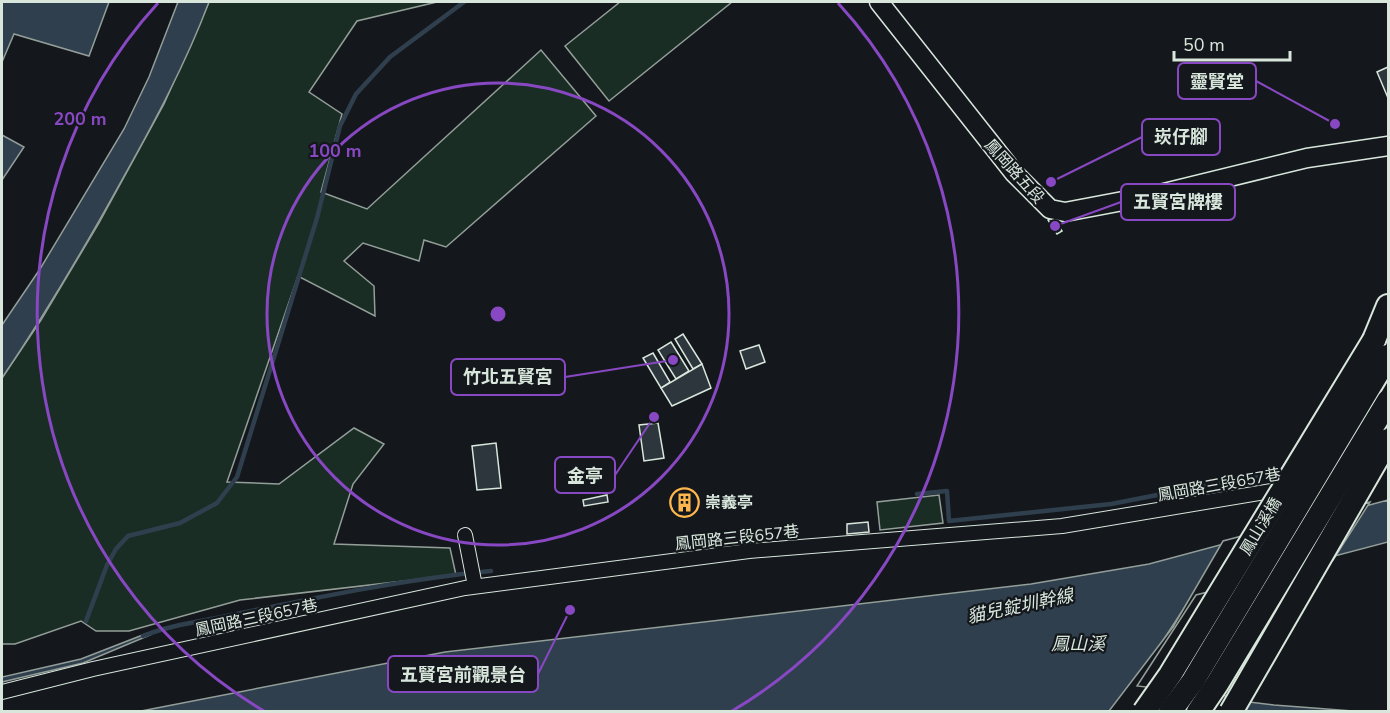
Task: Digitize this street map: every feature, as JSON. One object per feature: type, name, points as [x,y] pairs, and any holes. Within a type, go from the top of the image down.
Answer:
[{"type":"main road","points":[[1382,348],[1389,306]]},
{"type":"main road","name":"鳳山溪橋","points":[[1144,711],[1170,675],[1382,348]]},
{"type":"main road","name":"鳳山溪橋","points":[[1170,711],[1193,681],[1382,348]]},
{"type":"main road","points":[[1198,711],[1217,684],[1389,401]]},
{"type":"main road","points":[[1231,711],[1389,440]]},
{"type":"street","name":"鳳岡路五段","points":[[879,2],[997,154],[1050,209],[1065,212],[1160,194],[1307,158],[1389,146]]},
{"type":"street","name":"鳳岡路三段657巷","points":[[2,692],[93,669],[476,586],[749,551],[1062,526],[1268,493],[1389,465]]},
{"type":"street","points":[[465,535],[476,586]]},
{"type":"green space","points":[[209,2],[437,2],[357,21],[309,92],[342,114],[321,192],[367,209],[541,50],[596,116],[446,247],[424,240],[419,261],[363,243],[344,261],[374,286],[375,316],[298,276],[227,482],[279,484],[354,428],[384,444],[353,484],[334,544],[450,548],[456,575],[240,600],[129,631],[96,631],[81,621],[15,644],[2,644],[2,378],[41,320],[99,223],[164,104]]},
{"type":"green space","points":[[620,2],[732,2],[609,101],[565,46]]},
{"type":"green space","points":[[939,495],[943,523],[880,530],[877,502]]},
{"type":"water","points":[[2,2],[109,2],[89,56],[14,34],[2,62]]},
{"type":"water","points":[[178,2],[209,2],[180,69],[135,157],[65,280],[2,378],[2,325],[40,269],[124,129],[149,77]]},
{"type":"water","points":[[2,135],[24,147],[2,180]]},
{"type":"water","name":"鳳山溪","points":[[1388,500],[1388,542],[1194,593],[1132,688],[1274,705],[1353,711],[136,712],[445,652],[1031,584],[1149,564]]},
{"type":"water","points":[[148,633],[150,635],[83,663],[2,682],[2,677],[81,659]]},
{"type":"pier","points":[[1370,502],[1333,560],[1196,595],[1137,686],[1245,698],[1236,712],[1109,711],[1173,627],[1223,541]]},
{"type":"building","points":[[1388,67],[1388,98],[1377,72]]},
{"type":"building","points":[[1053,217],[1062,231],[1057,234],[1048,220]]},
{"type":"building","points":[[683,334],[702,364],[693,369],[675,339]]},
{"type":"building","points":[[671,342],[689,371],[676,379],[658,350]]},
{"type":"building","points":[[759,345],[765,362],[746,369],[740,351]]},
{"type":"building","points":[[653,353],[670,382],[661,388],[643,358]]},
{"type":"building","points":[[702,364],[711,388],[672,406],[661,388]]},
{"type":"building","points":[[658,423],[664,458],[644,461],[639,425]]},
{"type":"building","points":[[496,443],[501,488],[477,490],[472,446]]},
{"type":"building","points":[[607,495],[608,502],[584,506],[583,500]]},
{"type":"building","name":"崇義亭","points":[[684,496],[690,502],[684,508],[678,502]]},
{"type":"building","points":[[868,522],[869,532],[847,534],[847,524]]},
{"type":"waterway","points":[[86,621],[107,565],[116,549],[128,536],[180,523],[217,503],[237,477],[317,218],[340,126],[356,94],[390,57],[464,2]]},
{"type":"waterway","points":[[917,494],[947,491],[949,521],[1111,504],[1270,473]]},
{"type":"waterway","points":[[143,636],[179,625],[334,594],[491,571]]},
{"type":"place","name":"靈賢堂","points":[[1335,124]]},
{"type":"place","name":"崁仔腳","points":[[1051,182]]},
{"type":"place","name":"五賢宮牌樓","points":[[1055,226]]},
{"type":"place","name":"竹北五賢宮","points":[[673,360]]},
{"type":"place","name":"金亭","points":[[654,417]]},
{"type":"place","name":"崇義亭","points":[[684,502]]},
{"type":"place","name":"五賢宮前觀景台","points":[[570,610]]},
{"type":"water label","name":"貓兒錠圳幹線","points":[[1020,606]]}]
